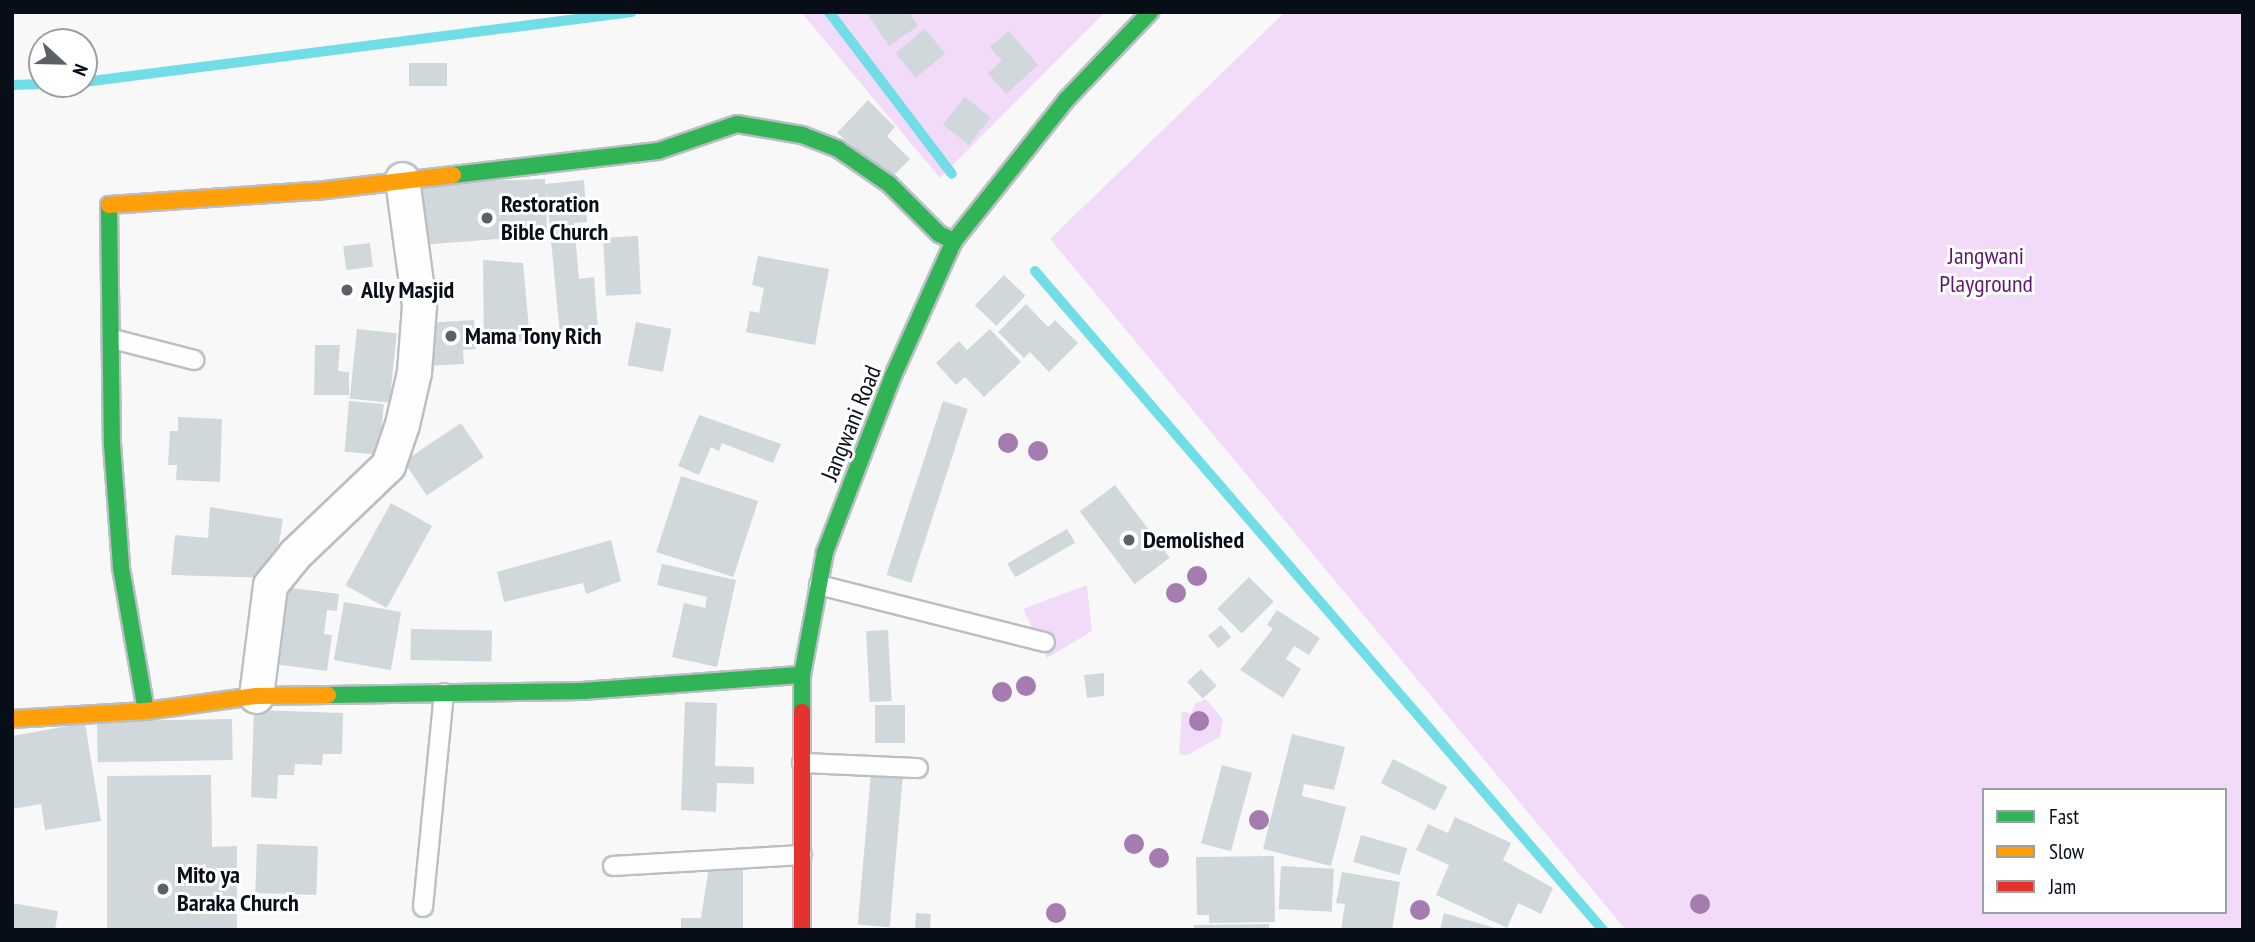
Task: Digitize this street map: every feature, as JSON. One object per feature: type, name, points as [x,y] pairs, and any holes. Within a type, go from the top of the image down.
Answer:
[{"type":"street","name":"Jangwani Road","points":[[802,930],[802,675],[825,552],[893,376],[954,240],[1066,100],[1150,12]]},
{"type":"street","points":[[146,711],[121,568],[109,201],[317,191],[659,151],[737,124],[761,126],[838,149],[889,184],[939,233],[954,240]]},
{"type":"street","points":[[256,696],[271,586],[295,554],[388,465],[402,424],[414,372],[418,305],[402,179]]},
{"type":"street","points":[[12,719],[146,711],[256,696],[582,691],[802,675]]},
{"type":"lane","points":[[113,339],[194,360]]},
{"type":"lane","points":[[819,585],[1045,642]]},
{"type":"lane","points":[[423,907],[444,693]]},
{"type":"lane","points":[[802,763],[918,768]]},
{"type":"lane","points":[[613,866],[802,855]]},
{"type":"green space","points":[[801,12],[1105,12],[940,178]]},
{"type":"green space","name":"Jangwani Playground","points":[[1285,12],[2243,12],[2243,930],[1626,930],[1050,239]]},
{"type":"green space","points":[[1087,585],[1092,631],[1047,658],[1023,609]]},
{"type":"green space","points":[[1206,699],[1223,720],[1220,737],[1187,755],[1179,754],[1182,711],[1191,714],[1195,704]]},
{"type":"building","points":[[866,12],[909,12],[918,26],[889,46]]},
{"type":"building","points":[[925,29],[945,54],[916,78],[895,53]]},
{"type":"building","points":[[1009,31],[1038,65],[1006,94],[988,73],[1002,61],[990,47]]},
{"type":"building","points":[[409,63],[447,63],[447,86],[409,86]]},
{"type":"building","points":[[965,97],[991,118],[969,145],[943,124]]},
{"type":"building","points":[[868,100],[895,127],[887,136],[910,159],[891,178],[837,133]]},
{"type":"building","points":[[545,179],[545,184],[584,180],[587,222],[574,223],[579,279],[594,277],[598,332],[560,335],[546,188],[547,235],[421,245],[419,183]]},
{"type":"building","points":[[638,236],[641,294],[606,296],[603,238]]},
{"type":"building","points":[[370,243],[373,267],[346,270],[343,246]]},
{"type":"building","points":[[758,256],[829,269],[815,345],[746,332],[750,311],[759,313],[764,288],[752,285]]},
{"type":"building","points":[[483,260],[523,263],[530,340],[484,346]]},
{"type":"building","points":[[1004,275],[1026,296],[996,326],[975,305]]},
{"type":"building","points":[[1026,304],[1048,327],[1055,320],[1078,343],[1049,372],[1030,352],[1024,358],[998,332]]},
{"type":"building","name":"Mama Tony Rich","points":[[474,320],[476,349],[463,350],[464,364],[428,366],[426,323]]},
{"type":"building","points":[[636,322],[671,329],[663,372],[628,365]]},
{"type":"building","points":[[357,329],[397,333],[389,403],[350,399]]},
{"type":"building","points":[[990,329],[1021,362],[984,397],[965,377],[956,385],[936,363],[959,341],[967,350]]},
{"type":"building","points":[[315,345],[340,345],[338,371],[349,372],[349,395],[314,395]]},
{"type":"building","points":[[349,401],[384,404],[379,455],[345,452]]},
{"type":"building","points":[[943,401],[968,409],[911,583],[886,575]]},
{"type":"building","points":[[699,415],[781,444],[773,463],[722,443],[719,451],[711,447],[699,475],[678,466]]},
{"type":"building","points":[[178,417],[222,419],[220,482],[176,480],[177,465],[168,465],[170,431],[178,431]]},
{"type":"building","points":[[461,423],[484,457],[427,496],[404,462]]},
{"type":"building","points":[[681,476],[758,501],[733,577],[656,552]]},
{"type":"building","name":"Demolished","points":[[1115,485],[1170,558],[1135,584],[1080,511]]},
{"type":"building","points":[[391,503],[432,526],[387,608],[345,585]]},
{"type":"building","points":[[210,507],[283,519],[273,578],[171,575],[175,535],[208,538]]},
{"type":"building","points":[[1067,529],[1075,543],[1015,577],[1007,564]]},
{"type":"building","points":[[611,540],[621,581],[586,594],[583,583],[504,602],[497,572]]},
{"type":"building","points":[[662,564],[736,580],[717,667],[672,657],[684,603],[705,608],[707,597],[657,585]]},
{"type":"building","points":[[1249,577],[1274,602],[1242,634],[1217,609]]},
{"type":"building","points":[[276,586],[339,594],[337,611],[327,610],[324,634],[332,635],[327,671],[266,663]]},
{"type":"building","points":[[344,602],[401,612],[391,670],[334,660]]},
{"type":"building","points":[[1277,610],[1320,638],[1309,655],[1294,646],[1286,659],[1301,669],[1283,698],[1240,670],[1273,629],[1267,625]]},
{"type":"building","points":[[1221,625],[1231,637],[1218,648],[1208,636]]},
{"type":"building","points":[[411,629],[492,630],[491,661],[410,660]]},
{"type":"building","points":[[888,630],[892,701],[870,702],[866,631]]},
{"type":"building","points":[[1201,669],[1217,686],[1203,699],[1187,682]]},
{"type":"building","points":[[1104,673],[1104,696],[1087,698],[1084,675]]},
{"type":"building","points":[[685,702],[717,703],[715,766],[754,767],[754,784],[717,783],[716,812],[681,810]]},
{"type":"building","points":[[875,705],[905,705],[905,743],[875,743]]},
{"type":"building","points":[[254,710],[343,713],[342,754],[323,754],[322,765],[295,764],[294,775],[278,775],[277,799],[251,797]]},
{"type":"building","points":[[232,719],[233,760],[98,762],[97,721]]},
{"type":"building","points":[[85,723],[101,821],[45,830],[41,804],[12,809],[12,736]]},
{"type":"building","points":[[1292,734],[1345,747],[1334,790],[1304,784],[1302,796],[1346,807],[1331,866],[1263,849]]},
{"type":"building","points":[[1393,759],[1447,787],[1435,811],[1381,783]]},
{"type":"building","points":[[1222,765],[1252,773],[1231,851],[1201,843]]},
{"type":"building","points":[[871,773],[903,776],[890,927],[858,924]]},
{"type":"building","name":"Mito ya Baraka Church","points":[[211,775],[212,847],[237,846],[237,930],[107,930],[107,776]]},
{"type":"building","points":[[1455,817],[1511,843],[1503,860],[1553,888],[1541,914],[1518,903],[1507,928],[1436,895],[1449,865],[1416,850],[1428,824],[1448,833]]},
{"type":"building","points":[[1361,835],[1407,848],[1399,875],[1353,862]]},
{"type":"building","points":[[257,844],[318,846],[316,895],[255,893]]},
{"type":"building","points":[[1274,856],[1275,922],[1209,923],[1209,915],[1197,915],[1196,857]]},
{"type":"building","points":[[1281,866],[1334,869],[1332,912],[1279,909]]},
{"type":"building","points":[[709,867],[743,867],[743,930],[681,930],[681,918],[701,918]]},
{"type":"building","points":[[1342,872],[1400,882],[1392,930],[1341,930],[1345,904],[1336,903]]},
{"type":"building","points":[[12,903],[58,911],[55,930],[12,930]]},
{"type":"building","points":[[916,913],[931,914],[930,930],[915,930]]},
{"type":"building","points":[[1444,913],[1498,929],[1440,930]]},
{"type":"building","points":[[1269,924],[1269,930],[1194,930],[1194,925]]},
{"type":"waterway","points":[[98,80],[632,12]]},
{"type":"waterway","points":[[829,12],[952,174]]},
{"type":"waterway","points":[[12,85],[28,84]]},
{"type":"waterway","points":[[1035,271],[1603,930]]},
{"type":"traffic: fast","points":[[802,712],[802,675],[825,552],[893,376],[954,241],[1066,100],[1150,12]]},
{"type":"traffic: fast","points":[[453,175],[658,151],[737,124],[802,135],[838,149],[889,184],[939,234],[954,241]]},
{"type":"traffic: fast","points":[[109,205],[112,444],[121,568],[146,711]]},
{"type":"traffic: fast","points":[[328,695],[582,691],[802,675]]},
{"type":"traffic: slow","points":[[109,205],[317,191],[453,175]]},
{"type":"traffic: slow","points":[[12,719],[146,711],[256,696],[328,695]]},
{"type":"traffic: jam","points":[[802,712],[802,930]]},
{"type":"place","name":"Restoration Bible Church","points":[[487,218]]},
{"type":"place","name":"Ally Masjid","points":[[347,290]]},
{"type":"place","name":"Mama Tony Rich","points":[[451,336]]},
{"type":"place","name":"Demolished","points":[[1129,540]]},
{"type":"place","name":"Mito ya Baraka Church","points":[[163,889]]}]
